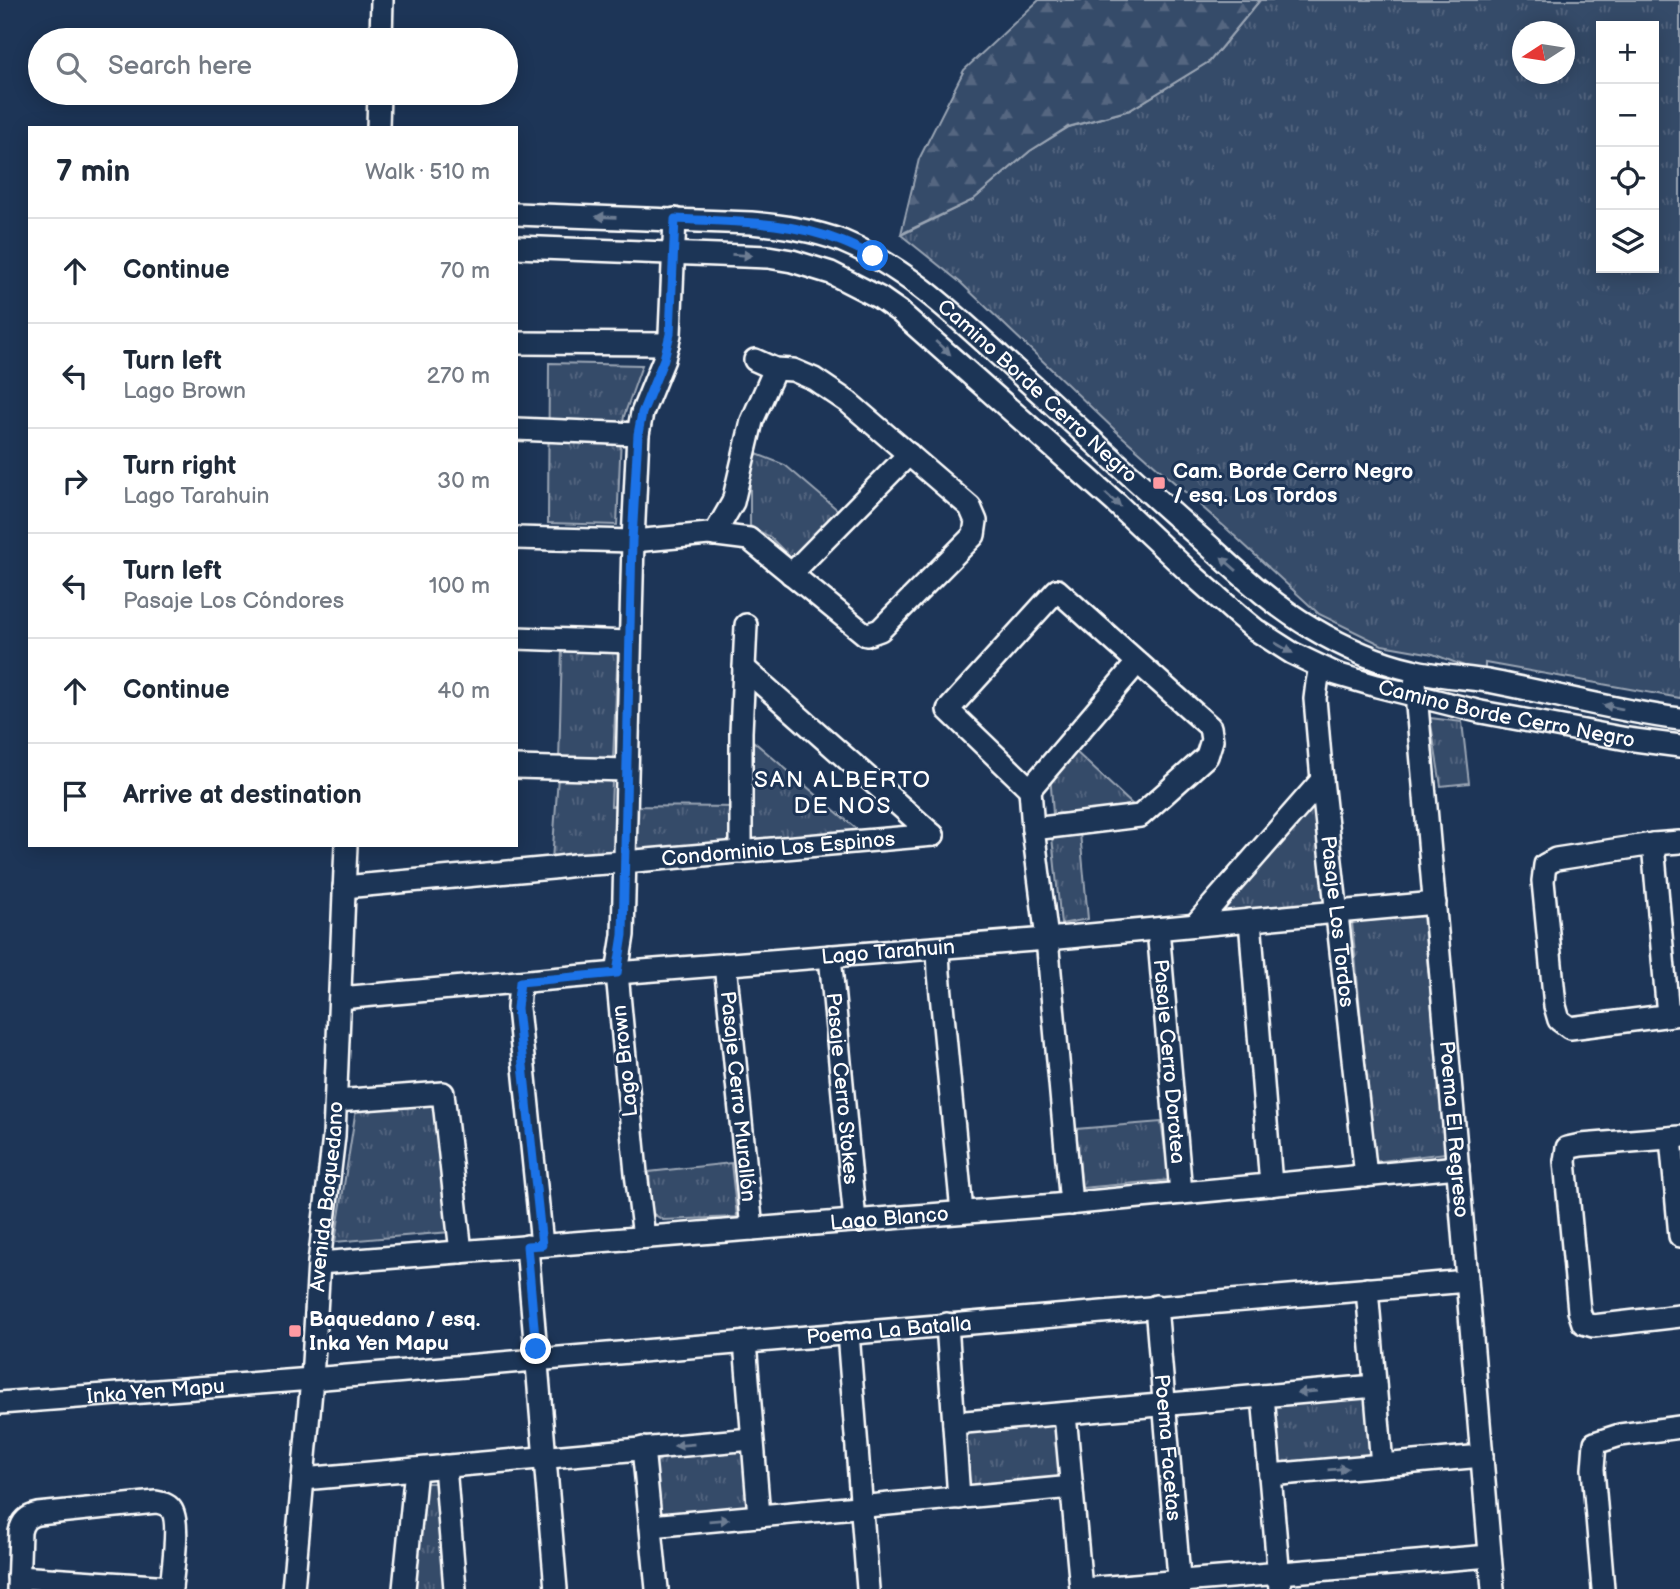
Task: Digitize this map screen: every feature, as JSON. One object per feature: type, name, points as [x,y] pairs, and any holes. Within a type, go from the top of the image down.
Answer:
[{"type":"street","points":[[382,28],[383,0]]},
{"type":"street","points":[[378,126],[379,105]]},
{"type":"street","name":"Camino Borde Cerro Negro","points":[[518,214],[751,223],[804,230],[842,242],[890,266],[952,312],[1126,473],[1277,604],[1328,637],[1364,654],[1413,671],[1491,681],[1647,715],[1680,719]]},
{"type":"street","name":"Lago Brown","points":[[644,1237],[617,973],[623,935],[632,541],[638,434],[642,413],[668,344],[675,219]]},
{"type":"street","name":"Camino Borde Cerro Negro","points":[[518,247],[768,257],[831,273],[880,298],[919,327],[1116,503],[1186,570],[1274,643],[1336,674],[1416,696],[1481,712],[1680,746]]},
{"type":"street","points":[[518,343],[668,344]]},
{"type":"street","points":[[518,538],[632,541],[709,534],[749,539],[866,635],[880,630],[974,535],[976,521],[970,507],[848,402],[814,379],[793,370],[775,369],[755,360]]},
{"type":"street","points":[[714,535],[733,502],[752,421],[775,369]]},
{"type":"street","points":[[518,429],[638,434]]},
{"type":"street","points":[[792,574],[909,454]]},
{"type":"street","points":[[1033,829],[1140,816],[1207,755],[1212,740],[1210,727],[1057,590],[948,710],[1030,789],[1033,829],[1047,939],[1071,1203]]},
{"type":"street","points":[[741,852],[741,732],[746,625]]},
{"type":"street","points":[[518,638],[630,642]]},
{"type":"street","points":[[1030,789],[1138,663]]},
{"type":"street","name":"Pasaje Los Tordos","points":[[1320,667],[1315,699],[1322,780],[1366,1176]]},
{"type":"street","name":"Condominio Los Espinos","points":[[344,887],[575,864],[933,835],[744,668]]},
{"type":"street","name":"Poema El Regreso","points":[[1413,671],[1493,1589]]},
{"type":"street","points":[[518,767],[626,771]]},
{"type":"street","points":[[1195,925],[1322,780]]},
{"type":"street","points":[[1653,844],[1674,1014],[1570,1028],[1559,1020],[1555,1006],[1543,881],[1545,865],[1556,859],[1653,844],[1680,842]]},
{"type":"street","name":"Avenida Baquedano","points":[[293,1589],[312,1379],[319,1263],[334,1136],[346,847]]},
{"type":"street","name":"Lago Tarahuin","points":[[340,998],[1047,939],[1435,903]]},
{"type":"street","points":[[1250,920],[1271,1185]]},
{"type":"street","name":"Pasaje Cerro Dorotea","points":[[1158,929],[1181,1193]]},
{"type":"street","points":[[938,948],[962,1212]]},
{"type":"street","name":"Pasaje Cerro Stokes","points":[[830,956],[855,1221]]},
{"type":"street","name":"Pasaje Cerro Murallón","points":[[725,964],[751,1229]]},
{"type":"street","points":[[520,982],[517,1008],[535,1246],[537,1360],[556,1589]]},
{"type":"street","points":[[336,1101],[443,1093],[461,1252]]},
{"type":"street","points":[[1680,1236],[1675,1138],[1567,1147],[1565,1161],[1583,1323],[1593,1326],[1680,1316]]},
{"type":"street","name":"Lago Blanco","points":[[319,1263],[1071,1203],[1458,1167]]},
{"type":"street","name":"Poema La Batalla","points":[[312,1379],[1467,1281]]},
{"type":"street","points":[[1367,1289],[1382,1465]]},
{"type":"street","name":"Poema Facetas","points":[[1156,1306],[1180,1585]]},
{"type":"street","points":[[947,1324],[959,1498]]},
{"type":"street","points":[[848,1333],[868,1589]]},
{"type":"street","points":[[744,1342],[758,1516]]},
{"type":"street","name":"Inka Yen Mapu","points":[[0,1403],[312,1379]]},
{"type":"street","points":[[954,1423],[1375,1386]]},
{"type":"street","points":[[1263,1396],[1279,1581]]},
{"type":"street","points":[[1065,1414],[1082,1589],[1279,1581],[1490,1556]]},
{"type":"street","points":[[1603,1589],[1593,1469],[1595,1443],[1620,1436],[1680,1427]]},
{"type":"street","points":[[303,1479],[752,1439]]},
{"type":"street","points":[[643,1448],[657,1589]]},
{"type":"street","points":[[1270,1475],[1482,1456]]},
{"type":"street","points":[[445,1466],[455,1589]]},
{"type":"street","points":[[404,1589],[416,1469]]},
{"type":"street","points":[[651,1526],[1072,1488]]},
{"type":"street","points":[[156,1502],[165,1504],[172,1509],[176,1521],[171,1588],[18,1583],[20,1532],[26,1520],[38,1514],[156,1502]]},
{"type":"green space","points":[[1039,0],[1260,0],[1210,61],[1130,110],[1068,127],[1030,151],[973,200],[901,234],[919,159],[964,70]]},
{"type":"green space","points":[[1260,0],[1680,0],[1680,698],[1485,663],[1485,674],[1433,654],[1382,645],[1319,614],[1116,431],[961,283],[901,235],[973,200],[1030,151],[1069,127],[1130,110],[1210,61]]},
{"type":"green space","points":[[549,363],[642,365],[624,416],[617,525],[548,523]]},
{"type":"green space","points":[[754,453],[785,465],[839,511],[794,561],[770,537],[750,526],[750,470]]},
{"type":"green space","points":[[618,646],[611,806],[747,807],[746,735],[860,832],[552,861],[559,762],[562,648]]},
{"type":"green space","points":[[1430,718],[1462,722],[1469,783],[1441,786]]},
{"type":"green space","points":[[1074,750],[1135,807],[1053,814],[1050,773]]},
{"type":"green space","points":[[1324,805],[1332,905],[1214,916],[1310,806]]},
{"type":"green space","points":[[1080,833],[1088,919],[1061,924],[1052,837]]},
{"type":"green space","points":[[1423,916],[1446,1153],[1374,1162],[1352,922]]},
{"type":"green space","points":[[437,1100],[450,1232],[335,1242],[356,1109]]},
{"type":"green space","points":[[1161,1122],[1170,1180],[1082,1188],[1076,1129]]},
{"type":"green space","points":[[731,1163],[737,1217],[663,1220],[652,1213],[649,1172]]},
{"type":"green space","points":[[1360,1394],[1368,1401],[1373,1449],[1368,1457],[1285,1465],[1279,1461],[1274,1411],[1277,1404]]},
{"type":"green space","points":[[1049,1419],[1057,1426],[1062,1471],[1054,1481],[972,1489],[963,1482],[959,1435],[967,1428]]},
{"type":"green space","points":[[740,1448],[746,1454],[750,1501],[743,1511],[668,1517],[659,1510],[654,1464],[665,1456]]},
{"type":"green space","points":[[421,1483],[442,1483],[449,1589],[414,1589]]},
{"type":"place","name":"Cam. Borde Cerro Negro / esq. Los Tordos","points":[[1159,483]]},
{"type":"place","name":"Baquedano / esq. Inka Yen Mapu","points":[[295,1331]]},
{"type":"district","name":"SAN ALBERTO DE NOS","points":[[843,793]]},
{"type":"route","points":[[536,1349],[527,1246],[542,1245],[517,1008],[520,982],[617,973],[623,935],[632,541],[638,434],[639,422],[664,359],[670,334],[675,219],[751,223],[804,230],[842,242],[873,256]]}]
